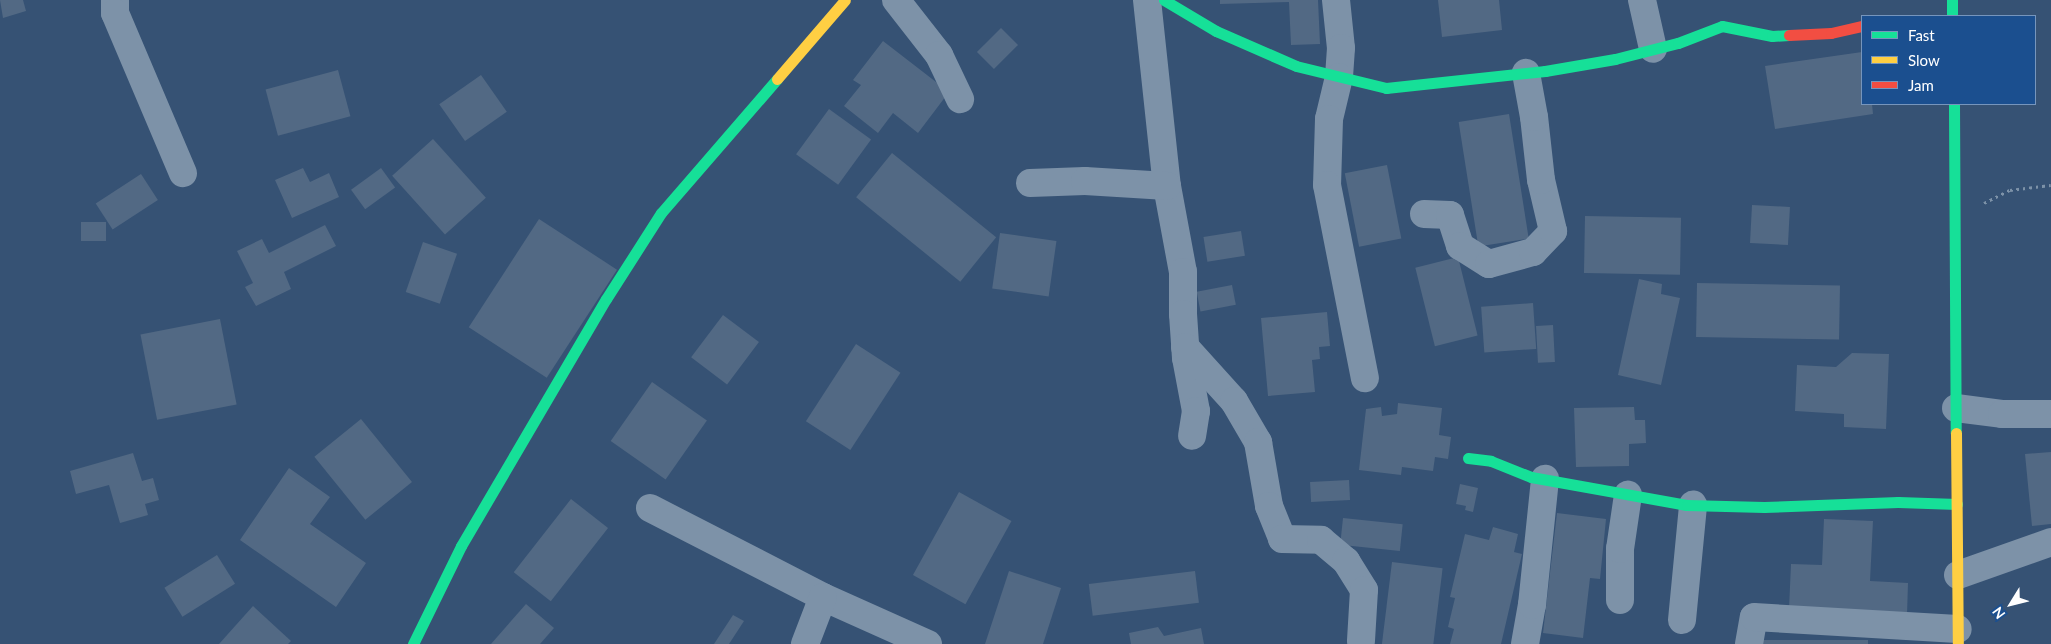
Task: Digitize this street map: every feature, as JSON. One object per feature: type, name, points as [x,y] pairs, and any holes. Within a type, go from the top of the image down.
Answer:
[{"type":"street","points":[[115,0],[115,13],[183,173]]},
{"type":"street","points":[[413,644],[461,546],[606,298],[661,212],[845,0]]},
{"type":"street","points":[[896,0],[939,55],[960,99]]},
{"type":"street","points":[[1147,0],[1167,186],[1183,272],[1185,348],[1196,411],[1192,436]]},
{"type":"street","points":[[1164,0],[1216,31],[1296,66],[1386,88],[1526,73],[1614,60],[1678,42],[1722,26],[1772,36],[1831,33],[1861,26]]},
{"type":"street","points":[[1336,0],[1341,48],[1339,76],[1328,119],[1327,185],[1365,378]]},
{"type":"street","points":[[1642,0],[1653,49]]},
{"type":"street","points":[[1424,214],[1450,215],[1460,246],[1489,264],[1533,252],[1553,231],[1541,180],[1534,117],[1526,73]]},
{"type":"street","points":[[1749,644],[1754,617],[1958,636],[1954,105]]},
{"type":"street","points":[[1030,183],[1085,181],[1167,186]]},
{"type":"street","points":[[1185,348],[1234,401],[1258,442],[1269,506],[1282,539],[1321,540],[1346,561],[1364,590],[1361,641]]},
{"type":"street","points":[[1956,408],[2002,414],[2051,414]]},
{"type":"street","points":[[1468,458],[1491,461],[1531,477],[1693,505],[1764,508],[1898,502],[1957,504]]},
{"type":"street","points":[[1524,644],[1532,605],[1545,479]]},
{"type":"street","points":[[1620,600],[1620,549],[1628,495]]},
{"type":"street","points":[[1682,620],[1693,505]]},
{"type":"street","points":[[650,508],[823,596],[928,644]]},
{"type":"street","points":[[1958,575],[2051,542]]},
{"type":"street","points":[[805,644],[823,596]]},
{"type":"path","points":[[1954,210],[1978,205],[2010,190],[2051,185]]},
{"type":"building","points":[[0,0],[23,0],[26,11],[3,18]]},
{"type":"building","points":[[1220,0],[1318,0],[1320,44],[1291,45],[1289,2],[1220,4]]},
{"type":"building","points":[[1438,0],[1499,0],[1502,30],[1442,37]]},
{"type":"building","points":[[1001,28],[1018,45],[994,69],[977,52]]},
{"type":"building","points":[[883,41],[949,92],[918,133],[893,113],[878,133],[844,106],[861,85],[853,80]]},
{"type":"building","points":[[1861,52],[1861,105],[1872,105],[1873,114],[1775,129],[1765,66]]},
{"type":"building","points":[[338,70],[350,116],[278,136],[266,89]]},
{"type":"building","points":[[481,75],[507,112],[465,141],[439,104]]},
{"type":"building","points":[[829,109],[871,140],[838,185],[796,154]]},
{"type":"building","points":[[1509,114],[1529,238],[1478,246],[1459,122]]},
{"type":"building","points":[[433,139],[486,198],[445,235],[392,176]]},
{"type":"building","points":[[892,153],[996,237],[960,282],[856,197]]},
{"type":"building","points":[[1387,165],[1401,239],[1359,247],[1345,173]]},
{"type":"building","points":[[303,168],[310,182],[329,173],[339,197],[292,218],[275,180]]},
{"type":"building","points":[[381,168],[395,187],[365,209],[351,190]]},
{"type":"building","points":[[141,174],[158,200],[113,229],[96,203]]},
{"type":"building","points":[[1752,205],[1790,207],[1788,245],[1750,243]]},
{"type":"building","points":[[1585,216],[1681,218],[1680,275],[1584,273]]},
{"type":"building","points":[[539,219],[617,270],[547,378],[469,327]]},
{"type":"building","points":[[81,222],[106,222],[106,241],[81,241]]},
{"type":"building","points":[[325,225],[336,246],[284,272],[291,289],[256,306],[245,287],[253,283],[237,251],[262,239],[269,253]]},
{"type":"building","points":[[1241,231],[1245,256],[1207,262],[1203,237]]},
{"type":"building","points":[[1000,233],[1056,241],[1049,296],[992,288]]},
{"type":"building","points":[[423,242],[457,254],[440,304],[406,292]]},
{"type":"building","points":[[1458,257],[1478,336],[1435,346],[1415,268]]},
{"type":"building","points":[[1639,279],[1662,284],[1661,294],[1680,298],[1661,385],[1618,375]]},
{"type":"building","points":[[1697,283],[1840,285],[1839,339],[1696,337]]},
{"type":"building","points":[[1232,285],[1236,305],[1200,312],[1197,292]]},
{"type":"building","points":[[1533,303],[1536,349],[1484,353],[1481,307]]},
{"type":"building","points":[[1327,312],[1330,346],[1319,347],[1320,359],[1312,360],[1315,392],[1268,396],[1261,318]]},
{"type":"building","points":[[723,315],[759,342],[727,384],[691,357]]},
{"type":"building","points":[[220,319],[237,404],[157,420],[140,334]]},
{"type":"building","points":[[1553,325],[1555,362],[1538,363],[1536,326]]},
{"type":"building","points":[[856,344],[900,373],[850,450],[806,421]]},
{"type":"building","points":[[1852,353],[1889,354],[1886,429],[1844,427],[1844,414],[1795,411],[1797,365],[1836,367]]},
{"type":"building","points":[[652,382],[707,420],[666,479],[611,441]]},
{"type":"building","points":[[1398,403],[1442,408],[1439,435],[1451,437],[1448,459],[1435,457],[1433,471],[1402,467],[1401,475],[1359,470],[1366,409],[1381,407],[1382,416],[1397,414]]},
{"type":"building","points":[[1634,407],[1635,420],[1645,420],[1646,443],[1629,444],[1629,466],[1576,467],[1574,408]]},
{"type":"building","points":[[361,419],[412,482],[365,520],[314,457]]},
{"type":"building","points":[[2051,452],[2051,524],[2032,526],[2025,454]]},
{"type":"building","points":[[133,453],[142,481],[153,478],[159,500],[145,504],[148,515],[120,523],[109,485],[76,494],[70,471]]},
{"type":"building","points":[[289,468],[330,497],[310,524],[366,563],[336,607],[240,540]]},
{"type":"building","points":[[1349,480],[1350,500],[1311,502],[1310,482]]},
{"type":"building","points":[[1460,484],[1478,488],[1473,512],[1465,510],[1466,506],[1456,504]]},
{"type":"building","points":[[959,492],[1011,521],[965,604],[913,575]]},
{"type":"building","points":[[571,499],[608,528],[551,601],[514,572]]},
{"type":"building","points":[[1557,513],[1606,519],[1600,579],[1590,578],[1583,638],[1543,633]]},
{"type":"building","points":[[1343,518],[1403,524],[1400,551],[1340,545]]},
{"type":"building","points":[[1824,519],[1873,521],[1870,581],[1908,583],[1907,615],[1789,609],[1791,564],[1822,565]]},
{"type":"building","points":[[1493,527],[1518,534],[1514,552],[1522,554],[1501,644],[1450,644],[1454,629],[1448,627],[1455,598],[1450,597],[1465,534],[1489,540]]},
{"type":"building","points":[[217,555],[235,584],[182,617],[164,588]]},
{"type":"building","points":[[1392,562],[1443,568],[1433,644],[1382,644]]},
{"type":"building","points":[[1009,571],[1061,588],[1043,644],[985,644]]},
{"type":"building","points":[[1195,571],[1199,603],[1093,616],[1089,584]]},
{"type":"building","points":[[526,604],[554,628],[540,644],[491,644]]},
{"type":"building","points":[[253,606],[291,641],[288,644],[219,644]]},
{"type":"building","points":[[733,615],[744,621],[729,644],[714,644]]},
{"type":"building","points":[[1158,627],[1164,636],[1201,628],[1204,644],[1131,644],[1129,633]]},
{"type":"building","points":[[1759,640],[1868,640],[1868,644],[1759,644]]},
{"type":"traffic: fast","points":[[1164,0],[1216,31],[1296,66],[1386,88],[1545,71],[1615,59],[1678,43],[1722,26],[1772,36],[1789,35]]},
{"type":"traffic: fast","points":[[1952,0],[1952,15]]},
{"type":"traffic: fast","points":[[413,644],[461,546],[606,299],[661,213],[777,79]]},
{"type":"traffic: fast","points":[[1954,105],[1956,433]]},
{"type":"traffic: fast","points":[[1468,458],[1491,461],[1531,477],[1687,505],[1764,507],[1898,502],[1957,504]]},
{"type":"traffic: slow","points":[[777,79],[845,0]]},
{"type":"traffic: slow","points":[[1956,433],[1958,644]]},
{"type":"traffic: jam","points":[[1789,35],[1831,33],[1861,26]]}]
